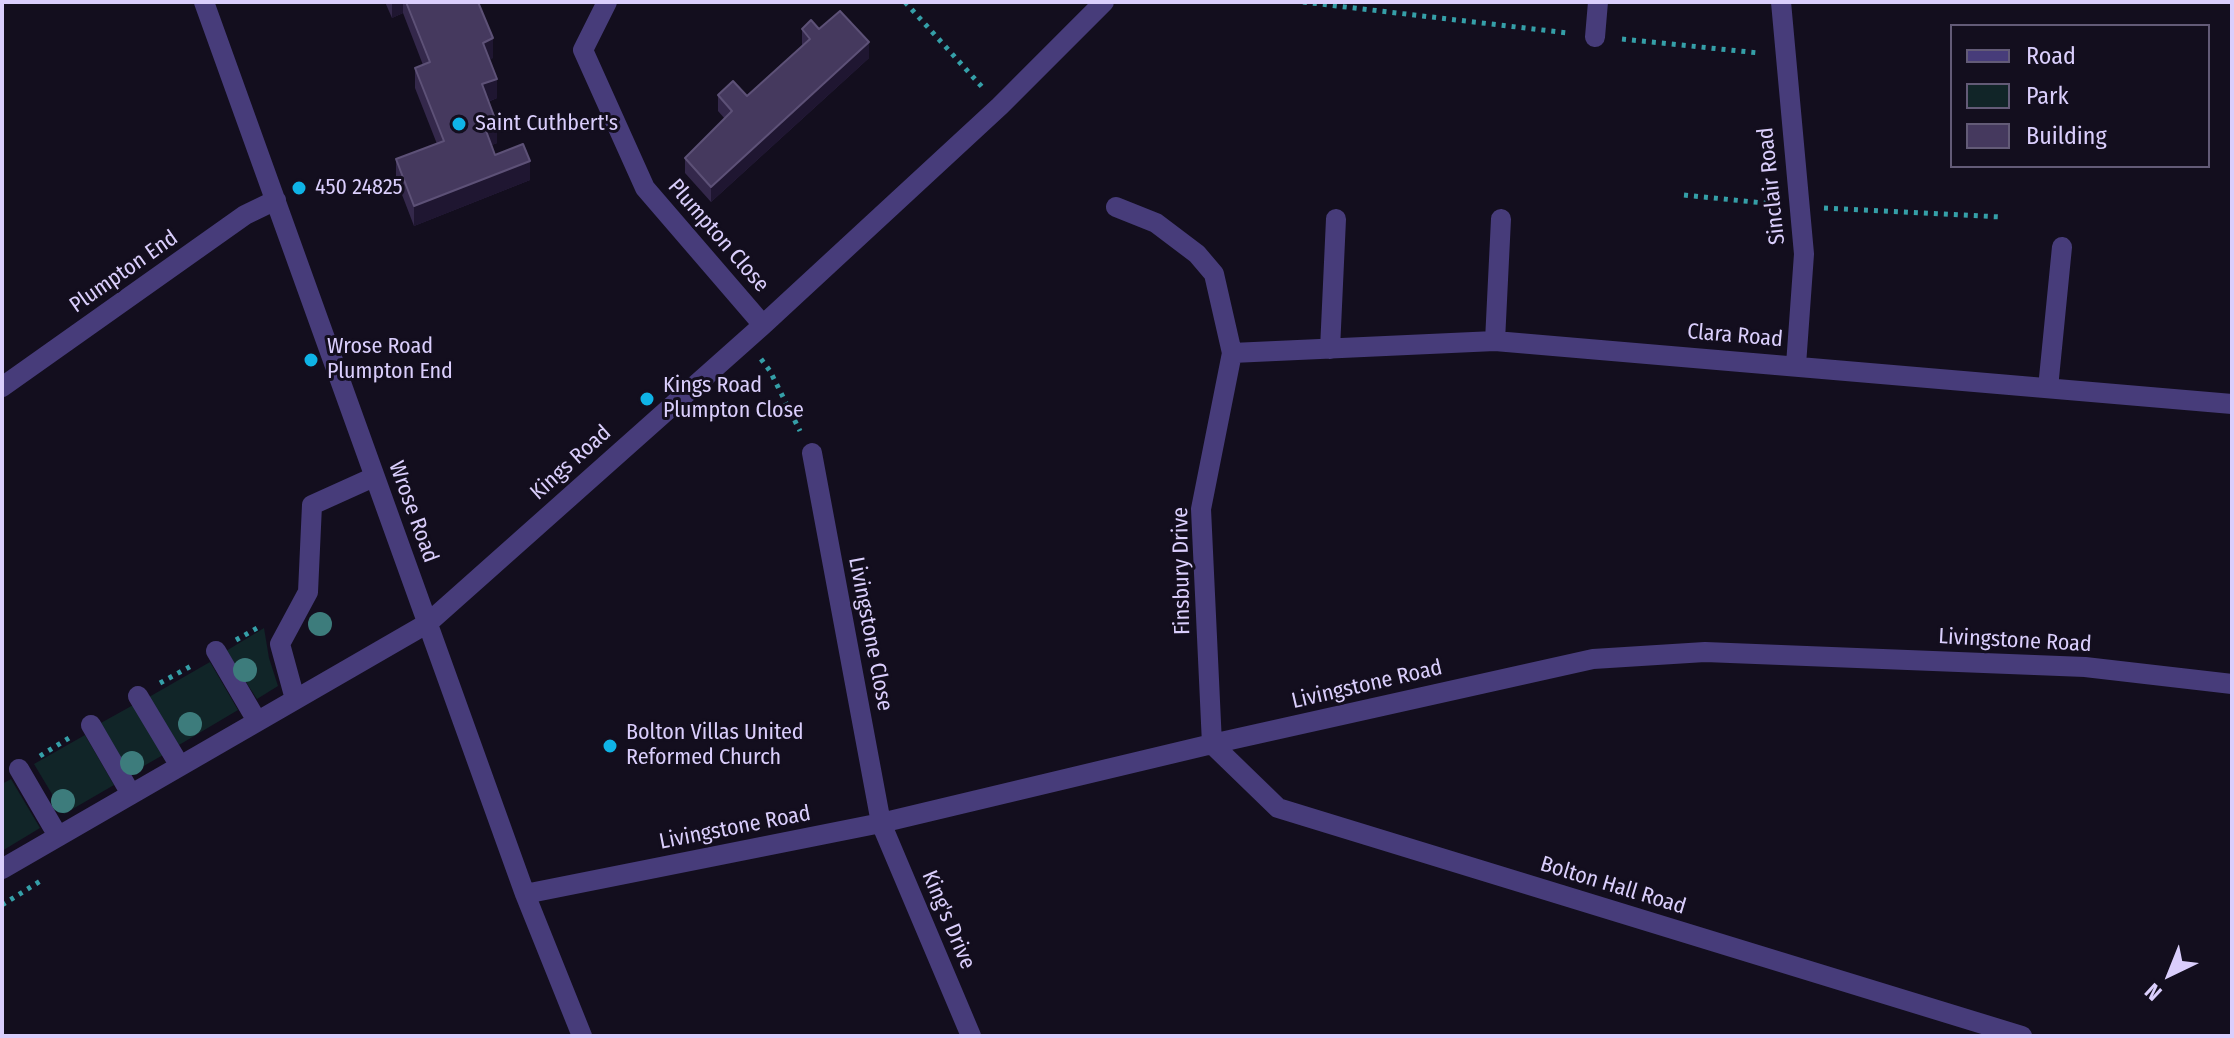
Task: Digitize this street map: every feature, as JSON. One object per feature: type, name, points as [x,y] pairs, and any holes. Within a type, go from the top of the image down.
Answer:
[{"type":"street","name":"Wrose Road","points":[[204,2],[525,894],[582,1036]]},
{"type":"street","name":"Plumpton Close","points":[[607,2],[583,50],[645,188],[763,325]]},
{"type":"street","name":"Kings Road","points":[[2,869],[428,623],[763,325],[1000,106],[1104,2]]},
{"type":"street","points":[[1595,37],[1598,2]]},
{"type":"street","name":"Sinclair Road","points":[[1781,2],[1783,55],[1804,254],[1796,365]]},
{"type":"street","name":"Plumpton End","points":[[2,387],[245,215],[276,200]]},
{"type":"street","points":[[1116,207],[1156,223],[1214,274],[1232,353]]},
{"type":"street","points":[[1330,349],[1336,219]]},
{"type":"street","points":[[1495,341],[1501,219]]},
{"type":"street","points":[[2048,388],[2062,247]]},
{"type":"street","name":"Clara Road","points":[[1232,353],[1495,341],[2232,404]]},
{"type":"street","name":"Finsbury Drive","points":[[1212,744],[1201,509],[1232,353]]},
{"type":"street","name":"Livingstone Close","points":[[812,453],[881,823]]},
{"type":"street","points":[[295,699],[280,644],[308,592],[312,505],[374,477]]},
{"type":"street","points":[[216,651],[257,721]]},
{"type":"street","name":"Livingstone Road","points":[[525,894],[881,823],[1212,744],[1593,659],[1705,652],[2085,667],[2232,684]]},
{"type":"street","points":[[138,696],[180,766]]},
{"type":"street","points":[[91,725],[131,794]]},
{"type":"street","name":"Bolton Hall Road","points":[[1212,744],[1278,808],[2022,1036]]},
{"type":"street","points":[[19,769],[58,836]]},
{"type":"street","name":"King's Drive","points":[[881,823],[971,1036]]},
{"type":"path","points":[[905,2],[1000,106]]},
{"type":"path","points":[[1303,2],[1595,37],[1783,55]]},
{"type":"path","points":[[1684,195],[1797,206],[2001,217]]},
{"type":"path","points":[[770,371],[812,453]]},
{"type":"green space","points":[[264,628],[278,686],[257,699],[226,651]]},
{"type":"green space","points":[[210,662],[238,710],[179,745],[149,697]]},
{"type":"green space","points":[[135,704],[163,755],[128,775],[99,724]]},
{"type":"green space","points":[[85,735],[114,785],[64,814],[34,764]]},
{"type":"green space","points":[[11,779],[40,828],[2,851],[2,784]]},
{"type":"building","name":"Saint Cuthbert's","points":[[406,2],[478,2],[493,38],[483,43],[497,79],[482,84],[497,124],[485,128],[495,155],[523,144],[530,161],[414,206],[396,159],[444,141],[415,68],[430,62]]},
{"type":"building","points":[[840,11],[869,42],[711,187],[685,158],[732,111],[718,95],[733,81],[747,96],[810,39],[802,29],[811,20],[819,29]]},
{"type":"place","name":"Saint Cuthbert's","points":[[459,124]]},
{"type":"place","name":"450 24825","points":[[299,188]]},
{"type":"place","name":"Wrose Road Plumpton End","points":[[311,360]]},
{"type":"place","name":"Kings Road Plumpton Close","points":[[647,399]]},
{"type":"place","name":"Bolton Villas United Reformed Church","points":[[610,746]]}]
